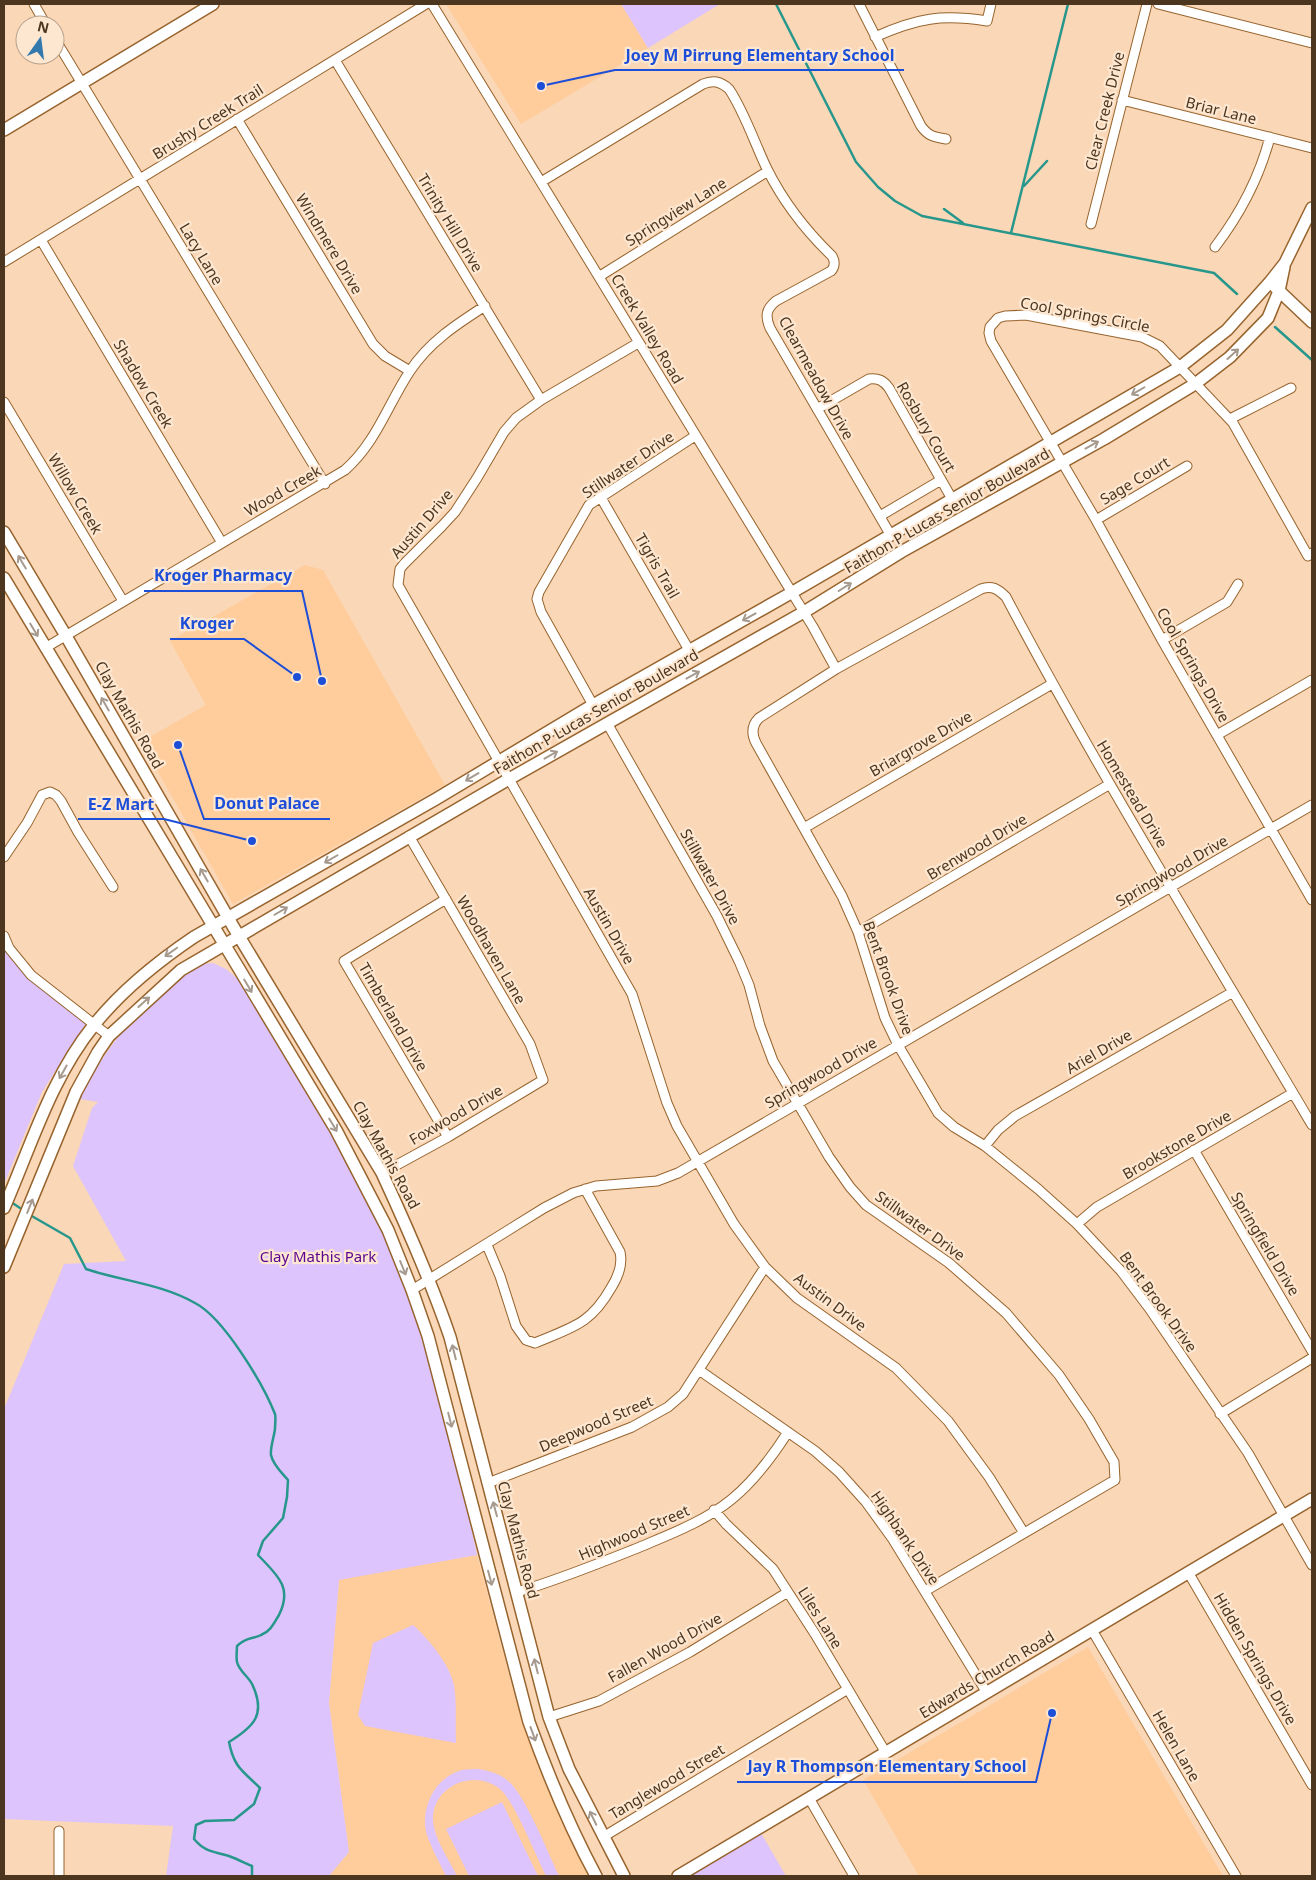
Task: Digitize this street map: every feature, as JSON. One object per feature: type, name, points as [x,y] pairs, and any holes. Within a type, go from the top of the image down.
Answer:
[{"type":"main road","points":[[4,130],[212,4]]},
{"type":"main road","name":"Faithon P Lucas Senior Boulevard","points":[[4,1266],[76,1092],[94,1059],[109,1036],[181,970],[509,778],[804,612],[902,552],[1062,462],[1195,384],[1230,357],[1268,318],[1275,286],[1312,208]]},
{"type":"main road","points":[[1275,286],[1312,322]]},
{"type":"main road","name":"Faithon P Lucas Senior Boulevard","points":[[4,1208],[58,1082],[94,1025],[124,992],[173,950],[593,705],[791,594],[890,534],[1180,367],[1203,351],[1275,286]]},
{"type":"main road","name":"Clay Mathis Road","points":[[4,535],[66,636],[238,935],[382,1173],[407,1224],[450,1337],[549,1717],[569,1769],[624,1876]]},
{"type":"main road","points":[[4,578],[336,1130],[388,1230],[412,1290],[442,1387],[471,1505],[529,1722],[563,1812],[596,1876]]},
{"type":"main road","points":[[103,744],[122,732]]},
{"type":"main road","points":[[148,819],[166,809]]},
{"type":"main road","points":[[372,835],[382,852]]},
{"type":"main road","name":"Edwards Church Road","points":[[678,1876],[1312,1499]]},
{"type":"street","points":[[34,4],[40,15]]},
{"type":"street","name":"Brushy Creek Trail","points":[[4,262],[426,4]]},
{"type":"street","name":"Creek Valley Road","points":[[432,4],[600,276],[638,343],[791,594],[804,612],[836,669]]},
{"type":"street","points":[[859,4],[921,126],[926,133],[946,139]]},
{"type":"street","points":[[876,37],[908,23],[932,18],[957,17],[987,21],[991,4]]},
{"type":"street","name":"Clear Creek Drive","points":[[1091,224],[1146,4]]},
{"type":"street","points":[[1158,4],[1312,43]]},
{"type":"street","name":"Lacy Lane","points":[[65,56],[324,484]]},
{"type":"street","name":"Trinity Hill Drive","points":[[335,60],[541,400]]},
{"type":"street","name":"Clearmeadow Drive","points":[[541,182],[703,84],[715,81],[724,85],[732,93],[768,171],[793,213],[834,260],[831,272],[776,301],[768,309],[767,314],[770,328],[890,534]]},
{"type":"street","name":"Briar Lane","points":[[1122,100],[1312,148]]},
{"type":"street","name":"Windmere Drive","points":[[237,120],[373,344],[385,356],[410,371]]},
{"type":"street","points":[[1215,247],[1232,225],[1247,200],[1263,162],[1270,137]]},
{"type":"street","name":"Springview Lane","points":[[600,276],[768,171]]},
{"type":"street","name":"Shadow Creek","points":[[41,240],[222,543]]},
{"type":"street","name":"Wood Creek","points":[[45,648],[345,470],[359,457],[371,440],[410,371],[428,348],[446,332],[485,306]]},
{"type":"street","name":"Cool Springs Circle","points":[[1050,443],[991,341],[990,327],[998,318],[1026,315],[1142,337],[1160,346],[1230,419],[1308,556],[1312,553]]},
{"type":"street","name":"Austin Drive","points":[[638,343],[541,400],[509,425],[454,512],[404,564],[398,576],[400,590],[632,994],[667,1103],[677,1126],[734,1224],[765,1267],[797,1298],[896,1368],[948,1421],[989,1477],[1024,1533]]},
{"type":"street","name":"Rosbury Court","points":[[817,409],[869,380],[874,378],[882,380],[889,388],[952,499]]},
{"type":"street","points":[[1230,419],[1291,388]]},
{"type":"street","name":"Willow Creek","points":[[4,402],[123,601]]},
{"type":"street","name":"Stillwater Drive","points":[[593,705],[541,612],[538,599],[542,583],[585,510],[593,502],[695,436]]},
{"type":"street","name":"Cool Springs Drive","points":[[1050,443],[1096,520],[1162,640],[1312,900]]},
{"type":"street","name":"Sage Court","points":[[1096,520],[1187,466]]},
{"type":"street","points":[[880,516],[942,480]]},
{"type":"street","name":"Tigris Trail","points":[[600,496],[689,650]]},
{"type":"street","points":[[1162,640],[1227,602],[1238,584]]},
{"type":"street","name":"Bent Brook Drive","points":[[987,587],[836,669],[759,718],[752,730],[756,743],[842,896],[858,932],[885,1018],[898,1045],[938,1113],[954,1127],[985,1146],[1038,1189],[1077,1224],[1121,1271],[1248,1453],[1312,1565]]},
{"type":"street","name":"Homestead Drive","points":[[987,587],[999,590],[1006,597],[1052,684],[1312,1125]]},
{"type":"street","points":[[1217,735],[1312,680]]},
{"type":"street","name":"Briargrove Drive","points":[[804,828],[1052,684]]},
{"type":"street","name":"Stillwater Drive","points":[[607,723],[717,916],[742,969],[773,1062],[796,1103],[850,1187],[866,1205],[949,1263],[1006,1313],[1059,1375],[1089,1419],[1114,1462],[1115,1480],[925,1591]]},
{"type":"street","name":"Brenwood Drive","points":[[858,932],[1110,784]]},
{"type":"street","points":[[4,856],[27,823],[42,795],[50,792],[61,801],[113,887]]},
{"type":"street","name":"Springwood Drive","points":[[412,1290],[544,1208],[585,1188],[657,1181],[678,1173],[1312,805]]},
{"type":"street","name":"Woodhaven Lane","points":[[409,836],[530,1044],[543,1080]]},
{"type":"street","name":"Timberland Drive","points":[[446,899],[344,961],[448,1137]]},
{"type":"street","points":[[4,936],[9,948],[31,975],[109,1036]]},
{"type":"street","name":"Ariel Drive","points":[[985,1146],[998,1130],[1015,1116],[1233,992]]},
{"type":"street","name":"Foxwood Drive","points":[[382,1173],[448,1137],[543,1080]]},
{"type":"street","name":"Brookstone Drive","points":[[1077,1224],[1097,1207],[1293,1093]]},
{"type":"street","name":"Springfield Drive","points":[[1194,1150],[1312,1352]]},
{"type":"street","points":[[487,1245],[500,1276],[516,1326],[526,1340],[535,1343],[578,1325],[590,1317],[604,1301],[615,1282],[621,1258],[620,1252],[585,1188]]},
{"type":"street","name":"Deepwood Street","points":[[488,1484],[632,1427],[668,1407],[683,1394],[765,1267]]},
{"type":"street","points":[[1220,1414],[1312,1358]]},
{"type":"street","name":"Highbank Drive","points":[[699,1370],[816,1451],[839,1472],[866,1502],[892,1538],[986,1693]]},
{"type":"street","name":"Highwood Street","points":[[517,1592],[563,1579],[668,1536],[702,1519],[732,1499],[759,1473],[788,1432]]},
{"type":"street","name":"Liles Lane","points":[[714,1510],[773,1569],[886,1752]]},
{"type":"street","name":"Hidden Springs Drive","points":[[1188,1572],[1312,1785]]},
{"type":"street","name":"Fallen Wood Drive","points":[[549,1717],[600,1701],[690,1652],[788,1592]]},
{"type":"street","name":"Helen Lane","points":[[1092,1630],[1236,1876]]},
{"type":"street","name":"Tanglewood Street","points":[[603,1837],[848,1689]]},
{"type":"street","points":[[809,1798],[854,1876]]},
{"type":"street","points":[[58,1831],[59,1876]]},
{"type":"shaded area","points":[[446,4],[621,4],[648,48],[521,124]]},
{"type":"shaded area","points":[[305,565],[323,570],[445,785],[233,904],[141,742],[206,705],[170,641]]},
{"type":"shaded area","points":[[477,1555],[515,1698],[540,1771],[570,1838],[590,1876],[329,1876],[349,1852],[329,1703],[339,1579]]},
{"type":"shaded area","points":[[1088,1647],[1223,1876],[919,1876],[863,1780]]},
{"type":"green space","points":[[621,4],[720,4],[648,48]]},
{"type":"green space","points":[[4,950],[6,950],[25,975],[86,1023],[42,1092],[4,1184]]},
{"type":"green space","name":"Clay Mathis Park","points":[[213,963],[226,969],[240,981],[343,1153],[383,1230],[422,1330],[455,1450],[477,1555],[339,1580],[329,1703],[349,1852],[329,1876],[166,1876],[173,1826],[4,1819],[4,1409],[64,1264],[126,1261],[73,1166],[92,1108],[98,1102],[80,1099],[88,1082],[107,1052],[140,1012],[188,971]]},
{"type":"green space","points":[[413,1625],[438,1652],[452,1677],[455,1699],[456,1743],[365,1726],[358,1715],[373,1643]]},
{"type":"green space","points":[[478,1769],[500,1776],[514,1787],[528,1810],[559,1876],[546,1876],[506,1795],[490,1783],[478,1780],[456,1784],[439,1798],[435,1808],[433,1820],[436,1834],[457,1876],[446,1876],[434,1853],[425,1828],[427,1806],[436,1787],[443,1780],[462,1770]]},
{"type":"green space","points":[[502,1802],[538,1876],[469,1876],[446,1829]]},
{"type":"green space","points":[[761,1833],[786,1876],[688,1876]]},
{"type":"waterway","points":[[776,4],[856,162],[878,187],[895,201],[922,216],[1214,273],[1237,294]]},
{"type":"waterway","points":[[1011,233],[1068,4]]},
{"type":"waterway","points":[[1024,186],[1047,161]]},
{"type":"waterway","points":[[944,209],[963,223]]},
{"type":"waterway","points":[[1275,327],[1312,360]]},
{"type":"waterway","points":[[11,1202],[23,1210]]},
{"type":"waterway","points":[[30,1215],[70,1238],[86,1269],[169,1291],[195,1303],[206,1311],[218,1322],[241,1353],[262,1386],[275,1414],[271,1455],[288,1480],[287,1497],[283,1518],[263,1541],[258,1555],[281,1582],[284,1589],[283,1605],[270,1629],[237,1646],[237,1662],[252,1684],[258,1704],[258,1712],[251,1725],[229,1742],[237,1763],[244,1773],[260,1788],[254,1804],[234,1820],[205,1821],[196,1825],[194,1839],[206,1849],[252,1866],[252,1876]]},
{"type":"place","name":"Joey M Pirrung Elementary School","points":[[541,86]]},
{"type":"place","name":"Kroger","points":[[297,677]]},
{"type":"place","name":"Kroger Pharmacy","points":[[322,681]]},
{"type":"place","name":"Donut Palace","points":[[178,745]]},
{"type":"place","name":"E-Z Mart","points":[[252,841]]},
{"type":"place","name":"Jay R Thompson Elementary School","points":[[1052,1713]]}]
